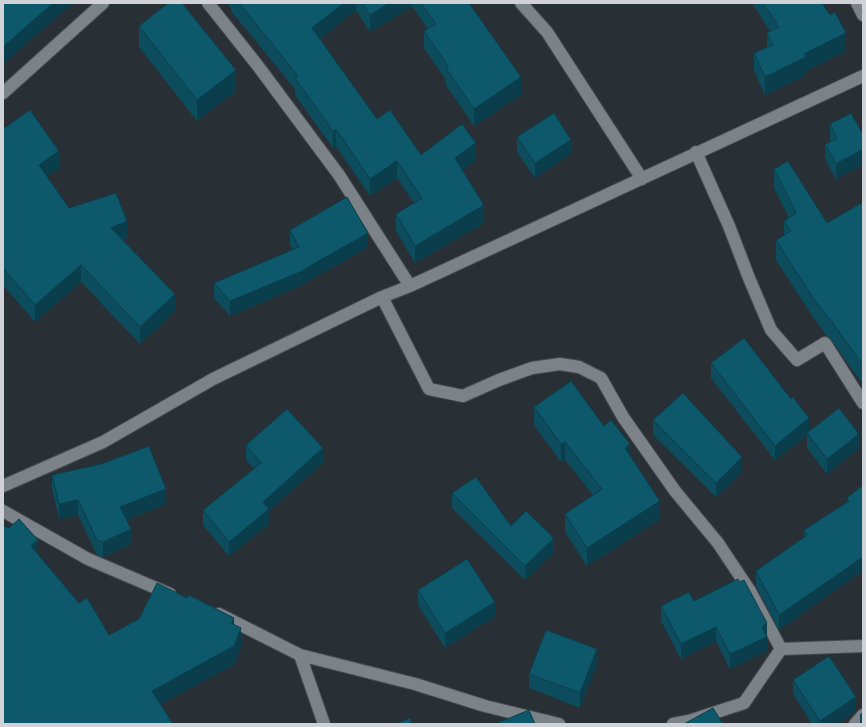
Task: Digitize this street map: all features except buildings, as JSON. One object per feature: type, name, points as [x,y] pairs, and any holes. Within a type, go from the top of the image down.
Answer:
[{"type":"street","points":[[3,93],[102,3]]},
{"type":"street","points":[[208,3],[258,66],[339,175],[410,286]]},
{"type":"street","points":[[521,3],[547,32],[642,179]]},
{"type":"street","points":[[857,3],[863,15]]},
{"type":"street","points":[[3,486],[103,442],[213,378],[382,297],[410,286],[642,179],[696,152],[863,76]]},
{"type":"street","points":[[696,152],[729,226],[771,330],[796,360],[825,343],[863,403]]},
{"type":"street","points":[[382,297],[429,389],[463,396],[532,368],[560,364],[579,367],[601,378],[623,417],[675,491],[718,543],[750,591],[781,649]]},
{"type":"street","points":[[3,511],[88,559],[180,598]]},
{"type":"street","points":[[208,609],[229,618],[300,655],[415,684],[485,706],[559,724]]},
{"type":"street","points":[[781,649],[863,646]]},
{"type":"street","points":[[673,724],[689,721],[744,703],[781,649]]},
{"type":"street","points":[[300,655],[324,724]]},
{"type":"street","points":[[854,724],[863,715]]}]
